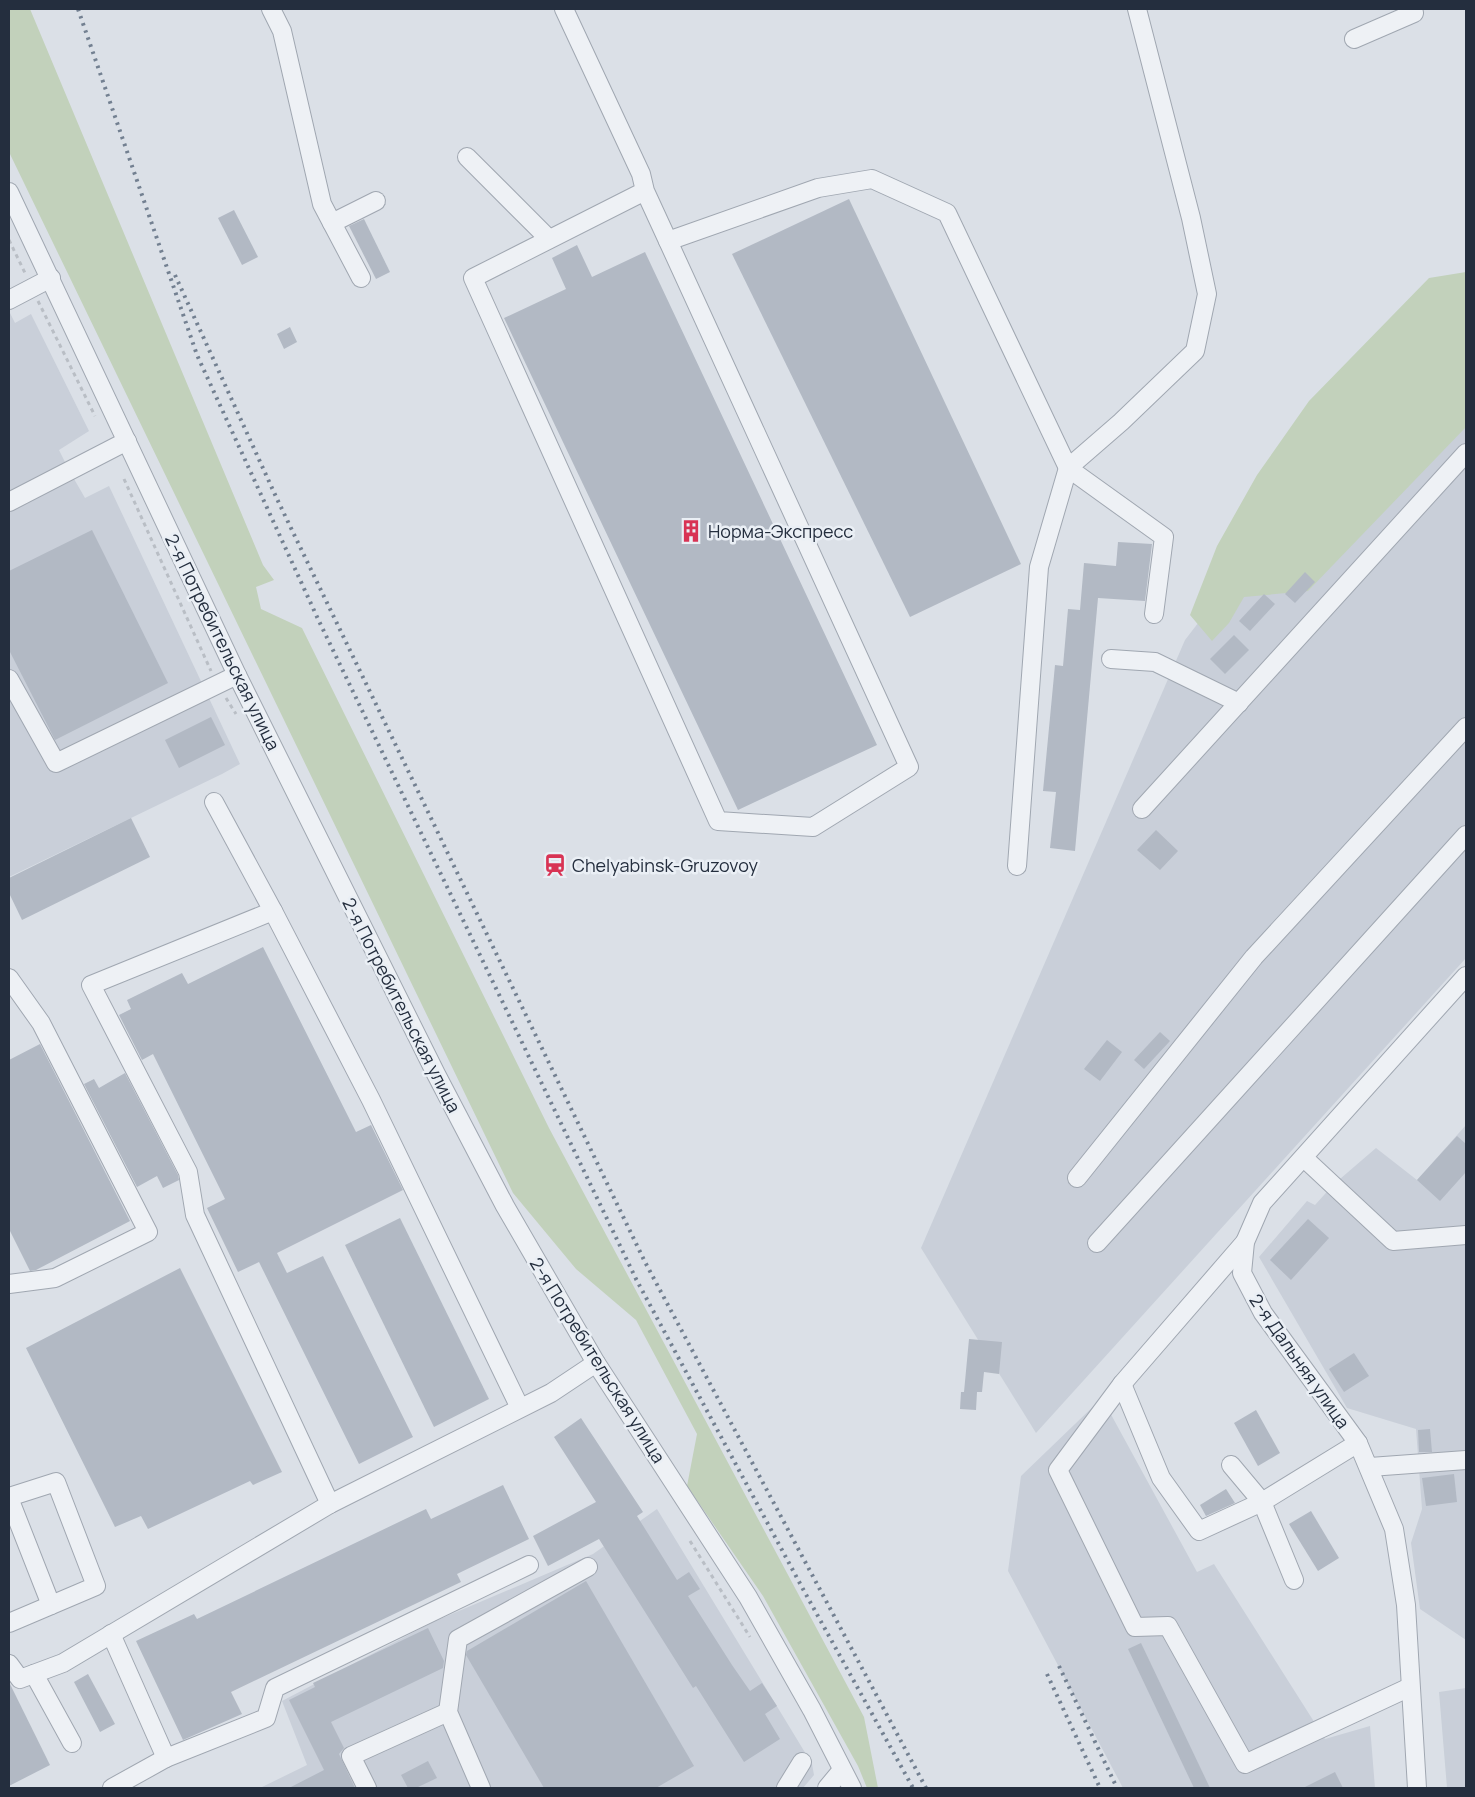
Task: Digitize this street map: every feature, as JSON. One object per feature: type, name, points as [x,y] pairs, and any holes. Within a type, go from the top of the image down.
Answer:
[{"type":"street","points":[[271,9],[282,31],[322,204],[361,278]]},
{"type":"street","points":[[564,9],[641,174],[645,191],[909,768],[813,827],[718,820],[473,278],[645,191]]},
{"type":"street","points":[[1017,866],[1038,567],[1068,468],[1121,422],[1195,351],[1207,294],[1191,218],[1137,9]]},
{"type":"street","points":[[1354,39],[1414,13],[1413,9]]},
{"type":"street","points":[[468,156],[549,240]]},
{"type":"street","points":[[668,241],[818,188],[872,179],[947,213],[1068,468],[1164,537],[1154,614]]},
{"type":"street","name":"2-я Потребительская улица","points":[[9,192],[237,675],[440,1083],[505,1206],[596,1364],[748,1597],[852,1788]]},
{"type":"street","points":[[332,223],[376,201]]},
{"type":"street","points":[[9,300],[51,278]]},
{"type":"street","points":[[9,502],[127,441]]},
{"type":"street","points":[[1142,810],[1466,453]]},
{"type":"street","points":[[1111,659],[1155,662],[1239,703]]},
{"type":"street","points":[[9,679],[56,764],[237,675]]},
{"type":"street","points":[[1077,1178],[1254,957],[1466,727]]},
{"type":"street","points":[[214,802],[274,911],[372,1100],[520,1408]]},
{"type":"street","points":[[1097,1242],[1466,835]]},
{"type":"street","points":[[274,911],[91,985],[188,1172],[195,1215],[330,1504]]},
{"type":"street","name":"2-я Дальняя улица","points":[[1417,1788],[1406,1605],[1394,1529],[1370,1467],[1358,1443],[1263,1313],[1242,1273],[1245,1242],[1262,1203],[1466,976]]},
{"type":"street","points":[[9,978],[41,1023],[148,1232],[55,1278],[9,1284]]},
{"type":"street","points":[[1304,1158],[1393,1241],[1466,1235]]},
{"type":"street","points":[[1245,1242],[1122,1384],[1058,1470],[1135,1627],[1168,1626],[1244,1764],[1410,1687]]},
{"type":"street","points":[[9,1664],[20,1679],[63,1662],[330,1504],[551,1393],[596,1364]]},
{"type":"street","points":[[1122,1384],[1161,1478],[1198,1531],[1262,1502],[1358,1443]]},
{"type":"street","points":[[1370,1467],[1466,1460]]},
{"type":"street","points":[[1231,1464],[1262,1502],[1294,1580]]},
{"type":"street","points":[[9,1623],[96,1586],[56,1482],[9,1497],[51,1605]]},
{"type":"street","points":[[112,1788],[166,1758],[266,1718],[275,1688],[529,1565]]},
{"type":"street","points":[[480,1788],[448,1712],[458,1639],[588,1567]]},
{"type":"street","points":[[111,1634],[166,1758]]},
{"type":"street","points":[[34,1674],[72,1743]]},
{"type":"street","points":[[367,1788],[351,1756],[448,1712]]},
{"type":"street","points":[[786,1788],[802,1762]]},
{"type":"street","points":[[827,1788],[842,1770]]},
{"type":"shaded area","points":[[1466,276],[1466,958],[1036,1433],[921,1248],[1185,640]]},
{"type":"shaded area","points":[[9,311],[15,323],[31,314],[89,431],[59,450],[70,472],[85,498],[109,486],[240,764],[9,877]]},
{"type":"shaded area","points":[[1466,1125],[1466,1640],[1420,1609],[1411,1543],[1422,1509],[1416,1429],[1347,1408],[1259,1257],[1307,1201],[1315,1205],[1333,1185],[1376,1148],[1417,1180]]},
{"type":"shaded area","points":[[1102,1398],[1197,1572],[1214,1564],[1325,1739],[1370,1726],[1375,1788],[1123,1788],[1008,1571],[1021,1476]]},
{"type":"shaded area","points":[[657,1509],[812,1764],[814,1775],[803,1788],[260,1788],[307,1765],[282,1701],[433,1622],[593,1554]]},
{"type":"shaded area","points":[[1466,1688],[1466,1788],[1447,1788],[1439,1692]]},
{"type":"green space","points":[[9,9],[30,9],[263,565],[274,580],[256,587],[261,609],[302,628],[549,1128],[864,1717],[878,1788],[867,1788],[858,1766],[763,1596],[687,1486],[697,1434],[636,1320],[576,1269],[513,1193],[9,152]]},
{"type":"green space","points":[[1466,272],[1466,427],[1308,591],[1244,597],[1229,623],[1212,641],[1190,615],[1217,546],[1257,475],[1309,401],[1429,278]]},
{"type":"building","points":[[849,199],[1021,564],[910,617],[732,254]]},
{"type":"building","points":[[234,210],[258,257],[242,265],[218,218]]},
{"type":"building","points":[[364,219],[390,272],[376,279],[349,226]]},
{"type":"building","name":"Норма-Экспресс","points":[[577,245],[592,277],[645,252],[877,745],[738,810],[504,318],[566,289],[552,258]]},
{"type":"building","points":[[290,327],[297,342],[284,349],[277,334]]},
{"type":"building","points":[[92,530],[168,683],[55,740],[9,650],[9,571]]},
{"type":"building","points":[[1118,542],[1152,544],[1145,601],[1098,598],[1075,851],[1050,848],[1056,792],[1043,791],[1055,665],[1063,666],[1068,609],[1080,610],[1084,563],[1116,566]]},
{"type":"building","points":[[1305,572],[1315,582],[1295,603],[1285,594]]},
{"type":"building","points":[[1264,594],[1275,604],[1250,631],[1239,621]]},
{"type":"building","points":[[1234,635],[1249,650],[1225,674],[1210,659]]},
{"type":"building","points":[[211,717],[225,745],[179,768],[165,740]]},
{"type":"building","points":[[131,818],[150,857],[22,920],[9,893],[9,878]]},
{"type":"building","points":[[1156,830],[1178,851],[1160,870],[1137,850]]},
{"type":"building","points":[[263,947],[356,1132],[371,1125],[403,1190],[277,1253],[287,1273],[323,1256],[413,1437],[359,1464],[259,1262],[238,1272],[207,1208],[225,1199],[153,1054],[142,1060],[119,1015],[131,1009],[127,1000],[182,973],[188,984]]},
{"type":"building","points":[[1160,1032],[1170,1041],[1144,1069],[1134,1060]]},
{"type":"building","points":[[1107,1040],[1122,1052],[1100,1081],[1084,1069]]},
{"type":"building","points":[[40,1044],[130,1221],[36,1270],[30,1271],[9,1229],[9,1060]]},
{"type":"building","points":[[125,1073],[178,1175],[179,1180],[163,1188],[157,1176],[137,1187],[84,1084],[94,1079],[99,1088]]},
{"type":"building","points":[[1457,1136],[1466,1144],[1466,1172],[1440,1201],[1417,1180]]},
{"type":"building","points":[[400,1218],[489,1399],[434,1427],[345,1245]]},
{"type":"building","points":[[1308,1219],[1329,1238],[1291,1280],[1270,1260]]},
{"type":"building","points":[[180,1268],[282,1472],[253,1485],[250,1481],[148,1529],[141,1516],[115,1527],[26,1348]]},
{"type":"building","points":[[969,1339],[1002,1342],[999,1374],[984,1372],[982,1392],[977,1392],[976,1410],[960,1409],[961,1392],[964,1392]]},
{"type":"building","points":[[1354,1353],[1369,1376],[1344,1392],[1329,1369]]},
{"type":"building","points":[[1256,1410],[1280,1453],[1258,1466],[1234,1423]]},
{"type":"building","points":[[581,1418],[643,1512],[637,1516],[677,1580],[689,1572],[700,1589],[688,1596],[732,1665],[750,1691],[762,1683],[777,1706],[765,1714],[780,1739],[744,1762],[696,1686],[693,1688],[599,1539],[548,1566],[533,1536],[596,1502],[554,1437]]},
{"type":"building","points":[[1430,1429],[1432,1452],[1419,1452],[1418,1430]]},
{"type":"building","points":[[1454,1474],[1457,1502],[1426,1506],[1422,1478]]},
{"type":"building","points":[[503,1485],[529,1539],[457,1574],[461,1582],[231,1692],[242,1714],[183,1740],[136,1641],[194,1614],[197,1619],[426,1509],[431,1519]]},
{"type":"building","points":[[1226,1489],[1235,1503],[1206,1516],[1200,1505]]},
{"type":"building","points":[[1311,1511],[1339,1558],[1318,1571],[1289,1524]]},
{"type":"building","points":[[586,1581],[694,1766],[656,1788],[544,1788],[466,1655],[467,1651]]},
{"type":"building","points":[[428,1628],[444,1661],[443,1668],[331,1722],[344,1748],[339,1754],[355,1788],[289,1788],[324,1770],[289,1700],[315,1687],[313,1683]]},
{"type":"building","points":[[1141,1643],[1210,1788],[1194,1788],[1128,1649]]},
{"type":"building","points":[[88,1674],[115,1724],[100,1732],[74,1682]]},
{"type":"building","points":[[9,1682],[50,1765],[9,1786]]},
{"type":"building","points":[[428,1761],[437,1778],[416,1788],[408,1788],[401,1775]]},
{"type":"building","points":[[1335,1772],[1343,1788],[1303,1788]]},
{"type":"railway","points":[[78,9],[197,355],[318,619],[636,1279],[913,1788]]},
{"type":"railway","points":[[175,275],[277,499],[645,1262],[926,1788]]},
{"type":"railway","points":[[1059,1666],[1117,1788]]},
{"type":"railway","points":[[1047,1674],[1100,1788]]},
{"type":"place","name":"Норма-Экспресс","points":[[691,531]]},
{"type":"place","name":"Chelyabinsk-Gruzovoy","points":[[555,865]]}]
